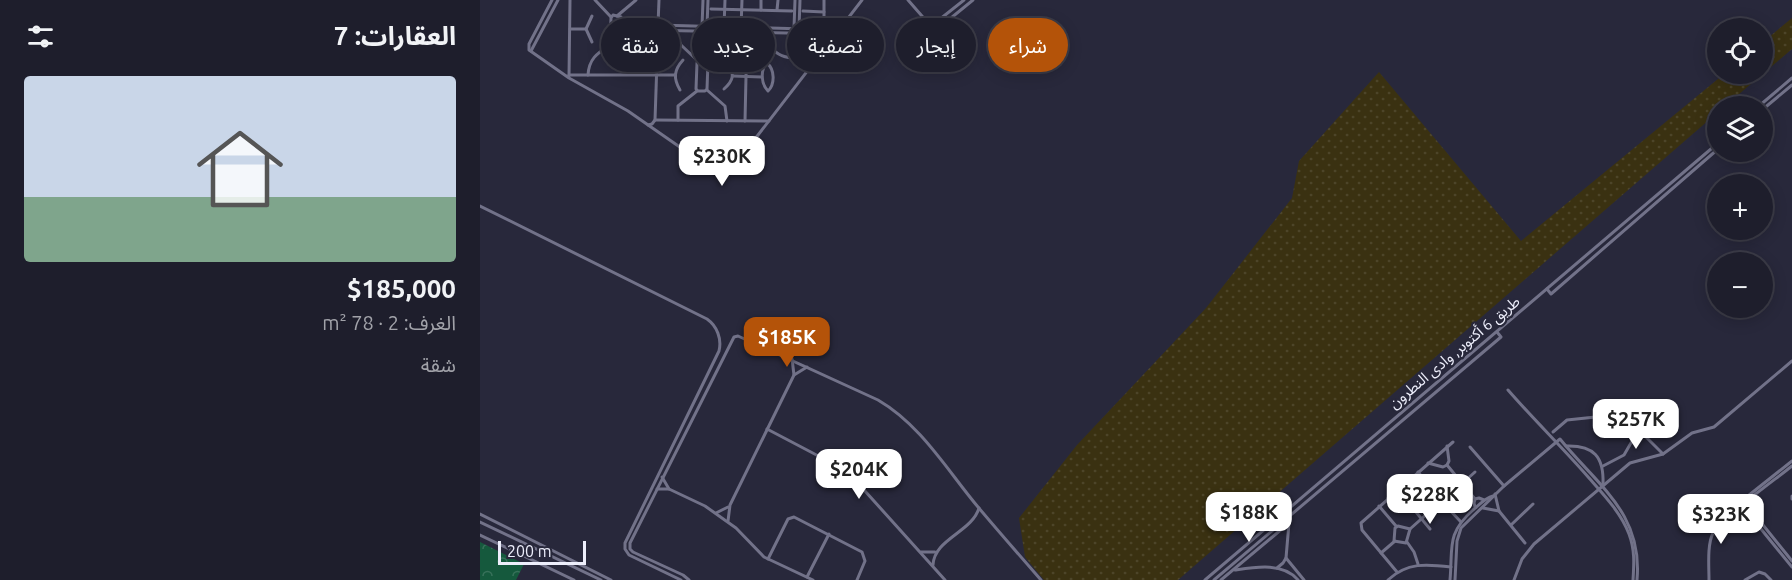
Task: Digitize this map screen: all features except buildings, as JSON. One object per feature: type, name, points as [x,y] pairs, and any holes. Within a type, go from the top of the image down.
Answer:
[{"type":"street","points":[[552,0],[529,44],[531,51],[648,125],[720,176],[728,174],[807,72]]},
{"type":"street","points":[[531,51],[558,0]]},
{"type":"street","points":[[569,76],[570,0]]},
{"type":"street","points":[[595,0],[611,17],[617,16],[636,0]]},
{"type":"street","points":[[658,18],[659,0]]},
{"type":"street","points":[[702,18],[703,0]]},
{"type":"street","points":[[708,0],[708,18]]},
{"type":"street","points":[[724,18],[725,0]]},
{"type":"street","points":[[741,18],[742,0]]},
{"type":"street","points":[[761,0],[761,10]]},
{"type":"street","points":[[777,10],[778,0]]},
{"type":"street","points":[[794,18],[795,0]]},
{"type":"street","points":[[799,18],[800,0]]},
{"type":"street","points":[[824,0],[824,18]]},
{"type":"street","points":[[848,18],[862,0]]},
{"type":"street","points":[[908,0],[923,18]]},
{"type":"street","points":[[941,18],[964,0]]},
{"type":"street","points":[[951,18],[973,0]]},
{"type":"street","points":[[702,11],[792,11]]},
{"type":"street","points":[[803,11],[824,12]]},
{"type":"street","points":[[592,16],[586,29],[592,42]]},
{"type":"street","points":[[617,16],[621,18]]},
{"type":"street","points":[[570,29],[586,29]]},
{"type":"street","points":[[775,30],[787,31]]},
{"type":"street","points":[[775,32],[787,30]]},
{"type":"street","points":[[680,43],[692,55]]},
{"type":"street","points":[[588,75],[590,61],[601,52]]},
{"type":"street","points":[[680,90],[675,75],[683,60]]},
{"type":"street","points":[[767,63],[771,67],[773,77],[772,87],[768,91],[764,87],[762,77],[767,63]]},
{"type":"street","points":[[648,125],[655,120],[656,72]]},
{"type":"street","points":[[697,90],[698,72]]},
{"type":"street","points":[[707,90],[708,72]]},
{"type":"street","points":[[724,89],[730,83],[733,76],[732,72]]},
{"type":"street","points":[[745,121],[746,72]]},
{"type":"street","points":[[569,76],[675,75]]},
{"type":"street","points":[[733,76],[762,77]]},
{"type":"street","points":[[1771,96],[1792,78]]},
{"type":"street","points":[[1773,101],[1792,85]]},
{"type":"street","points":[[678,120],[678,106],[697,90],[707,90],[725,106],[727,121]]},
{"type":"street","points":[[655,120],[769,121]]},
{"type":"street","name":"طريق 6 أكتوبر, وادى النطرون","points":[[1205,580],[1707,152]]},
{"type":"street","points":[[1547,289],[1551,294],[1707,159]]},
{"type":"street","points":[[480,206],[707,319],[715,327],[721,342],[720,351],[625,545],[629,555],[681,580]]},
{"type":"street","name":"طريق 6 أكتوبر, وادى النطرون","points":[[1214,580],[1501,337],[1497,332]]},
{"type":"street","points":[[689,580],[683,574],[630,549],[630,543],[734,338],[741,336],[878,400],[896,412],[919,434],[978,508],[1041,580]]},
{"type":"street","points":[[729,522],[730,505],[794,375],[792,359]]},
{"type":"street","points":[[1514,580],[1522,559],[1534,544],[1630,463],[1663,453],[1687,436],[1714,427],[1792,361]]},
{"type":"street","points":[[794,375],[808,367]]},
{"type":"street","points":[[1508,390],[1601,486]]},
{"type":"street","points":[[1553,432],[1567,420],[1605,416],[1623,418],[1639,429],[1663,453]]},
{"type":"street","points":[[767,429],[847,471],[945,580]]},
{"type":"street","points":[[1603,466],[1624,454],[1639,429]]},
{"type":"street","points":[[1450,580],[1460,531],[1494,495],[1560,439],[1622,512],[1633,532],[1638,558],[1635,580]]},
{"type":"street","points":[[1397,572],[1360,526],[1362,521],[1453,441]]},
{"type":"street","points":[[1447,465],[1448,446]]},
{"type":"street","points":[[1566,446],[1579,446],[1599,458],[1603,466],[1601,486]]},
{"type":"street","points":[[1470,447],[1504,486]]},
{"type":"street","points":[[1709,580],[1713,533],[1735,509],[1792,461]]},
{"type":"street","points":[[1428,463],[1443,467],[1447,465]]},
{"type":"street","points":[[1447,465],[1475,499],[1473,502],[1476,508]]},
{"type":"street","points":[[1735,509],[1748,502],[1792,466]]},
{"type":"street","points":[[1418,472],[1438,496]]},
{"type":"street","points":[[1445,499],[1474,472]]},
{"type":"street","points":[[662,477],[669,489]]},
{"type":"street","points":[[1406,500],[1407,482]]},
{"type":"street","points":[[656,489],[669,489],[716,513],[729,522],[768,559],[813,580]]},
{"type":"street","points":[[1440,494],[1445,499],[1448,502],[1441,509],[1433,500],[1440,494]]},
{"type":"street","points":[[1455,580],[1453,537],[1461,522],[1484,500],[1494,495]]},
{"type":"street","points":[[1494,495],[1498,511],[1525,543]]},
{"type":"street","points":[[1388,498],[1402,502],[1406,500]]},
{"type":"street","points":[[1475,499],[1484,500]]},
{"type":"street","points":[[1406,500],[1430,529]]},
{"type":"street","points":[[1748,502],[1749,511],[1792,567]]},
{"type":"street","points":[[1511,525],[1533,504]]},
{"type":"street","points":[[716,513],[730,505]]},
{"type":"street","points":[[1418,565],[1414,552],[1407,542],[1410,529],[1437,505]]},
{"type":"street","points":[[1445,505],[1461,522]]},
{"type":"street","points":[[1379,506],[1396,526],[1410,529]]},
{"type":"street","points":[[933,566],[933,558],[937,552],[974,519],[978,508]]},
{"type":"street","points":[[1482,508],[1498,511]]},
{"type":"street","points":[[1740,508],[1749,511],[1792,561]]},
{"type":"street","points":[[480,515],[611,580]]},
{"type":"street","points":[[768,559],[787,521],[794,517],[862,552],[865,561],[857,580]]},
{"type":"street","points":[[974,519],[987,518]]},
{"type":"street","points":[[480,522],[601,580]]},
{"type":"street","points":[[1221,580],[1289,523],[1286,558],[1276,568]]},
{"type":"street","points":[[501,533],[505,526]]},
{"type":"street","points":[[1395,541],[1396,526]]},
{"type":"street","points":[[807,577],[829,534]]},
{"type":"street","points":[[480,535],[574,580]]},
{"type":"street","points":[[1381,553],[1395,541],[1407,542]]},
{"type":"street","points":[[919,551],[937,552]]},
{"type":"street","points":[[1286,558],[1298,580]]},
{"type":"street","points":[[1388,580],[1397,572],[1418,565],[1453,568]]},
{"type":"street","points":[[1233,570],[1255,567],[1276,568],[1304,580]]},
{"type":"street","points":[[1745,580],[1759,572],[1771,580]]},
{"type":"sand","points":[[1792,18],[1792,49],[1773,65],[1773,34]]},
{"type":"sand","points":[[1379,72],[1521,241],[1712,84],[1751,84],[1737,96],[1707,96],[1707,122],[1178,580],[1044,580],[1025,557],[1019,518],[1077,445],[1206,308],[1292,198],[1299,161]]},
{"type":"green space","points":[[480,542],[524,564],[516,580],[480,580]]}]
